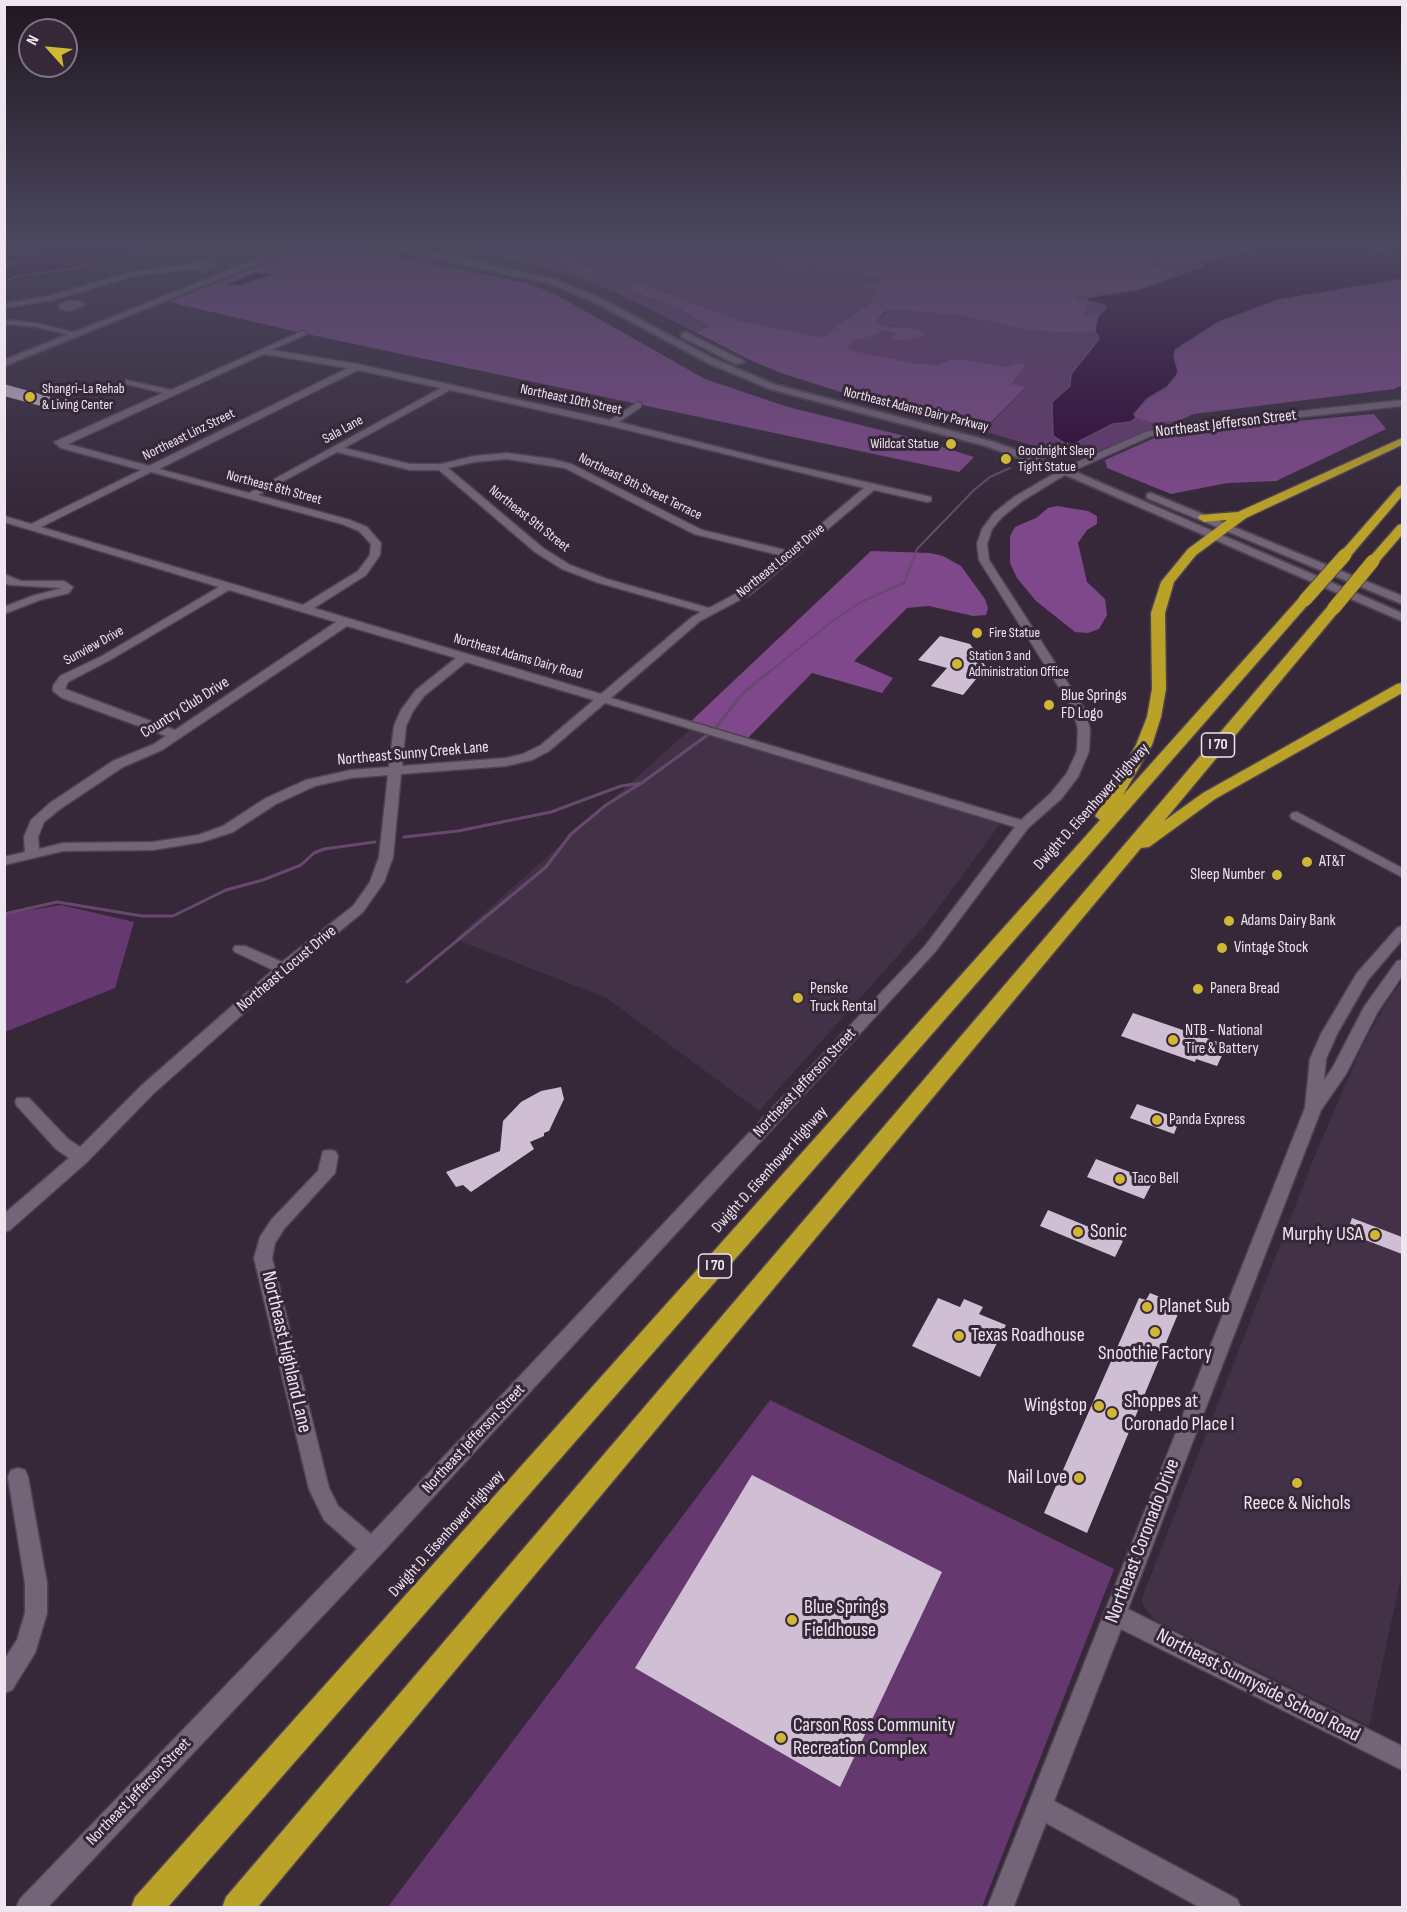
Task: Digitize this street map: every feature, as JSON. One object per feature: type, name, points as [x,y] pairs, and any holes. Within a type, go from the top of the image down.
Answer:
[{"type":"highway","points":[[1074,861],[1129,773],[1144,745],[1154,717],[1160,670],[1158,613],[1168,582],[1192,552],[1242,515],[1402,441]]},
{"type":"highway","name":"Dwight D. Eisenhower Highway","points":[[146,1908],[1346,555],[1402,489]]},
{"type":"highway","points":[[1204,518],[1242,515]]},
{"type":"highway","name":"I 70","points":[[237,1908],[1402,528]]},
{"type":"highway","points":[[1122,858],[1209,796],[1402,687]]},
{"type":"main road","points":[[4,363],[76,334]]},
{"type":"main road","name":"Northeast Adams Dairy Parkway","points":[[660,334],[711,362],[773,387],[826,403],[990,444],[1070,468],[1204,518],[1402,600]]},
{"type":"main road","name":"Northeast Adams Dairy Parkway","points":[[684,334],[769,376],[811,390],[1023,446],[1214,535],[1402,617]]},
{"type":"street","points":[[47,334],[65,339]]},
{"type":"street","points":[[129,382],[172,393],[299,334]]},
{"type":"street","name":"Northeast 10th Street","points":[[263,351],[357,367],[612,423],[927,499]]},
{"type":"street","name":"Northeast Linz Street","points":[[33,528],[357,367]]},
{"type":"street","name":"Sala Lane","points":[[250,496],[449,387]]},
{"type":"street","name":"Northeast 8th Street","points":[[172,393],[61,443],[64,446],[356,525],[368,533],[375,543],[375,555],[362,573],[305,609]]},
{"type":"street","name":"Northeast Jefferson Street","points":[[28,1908],[372,1548],[930,949],[1023,825],[1056,796],[1073,774],[1083,751],[1084,729],[1078,708],[984,560],[982,544],[987,529],[998,514],[1018,499],[1070,468],[1148,434],[1173,428],[1402,403]]},
{"type":"street","points":[[612,423],[638,405]]},
{"type":"street","points":[[336,449],[398,465],[441,467]]},
{"type":"street","name":"Northeast 9th Street Terrace","points":[[441,467],[474,459],[507,456],[552,462],[567,466],[698,532],[790,555]]},
{"type":"street","name":"Northeast 9th Street","points":[[441,467],[539,550],[566,567],[603,581],[709,611]]},
{"type":"street","name":"Northeast Locust Drive","points":[[604,698],[709,611],[747,592],[871,487]]},
{"type":"street","name":"Northeast Adams Dairy Road","points":[[4,519],[1023,825]]},
{"type":"street","points":[[6,610],[36,597],[65,591],[68,587],[61,584],[34,585],[7,579]]},
{"type":"street","points":[[6,610],[12,594],[7,579]]},
{"type":"street","name":"Sunview Drive","points":[[176,735],[66,695],[59,691],[58,686],[64,679],[106,658],[228,586]]},
{"type":"street","name":"Country Club Drive","points":[[32,852],[31,837],[38,820],[55,806],[118,764],[158,747],[346,621]]},
{"type":"street","name":"Northeast Locust Drive","points":[[4,1225],[81,1157],[147,1090],[284,969],[358,909],[377,882],[386,854],[400,726],[407,710],[420,693],[465,657]]},
{"type":"street","name":"Northeast Sunny Creek Lane","points":[[4,861],[32,852],[63,847],[176,844],[228,829],[272,801],[311,783],[351,774],[506,762],[527,757],[545,748],[604,698]]},
{"type":"street","points":[[1296,816],[1402,873]]},
{"type":"street","name":"Northeast Coronado Drive","points":[[1313,1108],[1318,1059],[1329,1034],[1362,977],[1402,931]]},
{"type":"street","points":[[240,949],[284,969]]},
{"type":"street","name":"Northeast Coronado Drive","points":[[1000,1908],[1313,1108],[1340,1070],[1370,1011],[1402,965]]},
{"type":"street","points":[[23,1102],[62,1144],[81,1157]]},
{"type":"street","name":"Northeast Highland Lane","points":[[329,1156],[326,1173],[278,1224],[266,1242],[263,1258],[319,1489],[331,1513],[372,1548]]},
{"type":"street","points":[[4,1682],[27,1645],[36,1613],[36,1583],[18,1477]]},
{"type":"street","name":"Northeast Sunnyside School Road","points":[[1115,1614],[1402,1758]]},
{"type":"street","points":[[1039,1806],[1228,1908]]},
{"type":"shaded area","points":[[308,334],[626,334],[705,379],[788,407],[913,438],[974,457],[959,472]]},
{"type":"shaded area","points":[[699,334],[808,334],[822,337],[826,334],[877,334],[853,341],[848,346],[849,350],[912,363],[939,365],[949,360],[962,359],[1006,367],[1026,364],[1011,384],[1026,387],[986,427],[847,394],[781,373]]},
{"type":"shaded area","points":[[808,334],[826,334],[822,337]]},
{"type":"shaded area","points":[[872,334],[895,334],[893,336],[894,340],[906,341],[906,334],[1319,334],[1141,414],[1178,421],[1082,457],[1071,457],[983,431],[1026,388],[1011,384],[1025,364],[1007,367],[962,359],[949,360],[940,365],[912,363],[849,350],[848,346],[853,341]]},
{"type":"shaded area","points":[[1097,334],[1200,334],[1175,350],[1174,357],[1178,371],[1176,376],[1167,387],[1147,399],[1134,414],[1136,418],[1130,422],[1113,424],[1074,444],[1064,443],[1053,436],[1052,402],[1070,386],[1071,374],[1099,339]]},
{"type":"shaded area","points":[[1200,334],[1402,334],[1402,385],[1394,389],[1194,414],[1178,421],[1152,422],[1136,418],[1133,414],[1147,399],[1167,387],[1178,371],[1174,351]]},
{"type":"shaded area","points":[[925,335],[906,341],[893,340],[893,336]]},
{"type":"shaded area","points":[[1374,414],[1386,429],[1276,481],[1227,483],[1171,494],[1107,468],[1105,460],[1152,439],[1184,431]]},
{"type":"shaded area","points":[[1057,506],[1088,511],[1097,516],[1097,524],[1087,530],[1078,543],[1087,582],[1105,599],[1107,615],[1099,629],[1088,633],[1075,632],[1036,601],[1017,578],[1010,563],[1010,536],[1015,527],[1036,518],[1048,508]]},
{"type":"shaded area","points":[[871,551],[930,553],[943,556],[961,566],[985,599],[988,608],[986,615],[973,616],[929,606],[907,608],[854,661],[893,678],[882,693],[812,673],[745,741],[688,724]]},
{"type":"shaded area","points":[[692,728],[1000,824],[927,923],[759,1111],[607,998],[455,939]]},
{"type":"shaded area","points":[[61,905],[134,922],[115,988],[5,1032],[5,914]]},
{"type":"shaded area","points":[[1402,981],[1402,1572],[1369,1726],[1155,1620],[1143,1605],[1142,1598],[1316,1153],[1361,1049],[1385,1005]]},
{"type":"shaded area","name":"Carson Ross Community Recreation Complex","points":[[770,1400],[1114,1569],[982,1907],[387,1908]]},
{"type":"building","points":[[4,384],[65,401],[48,408],[4,396]]},
{"type":"building","name":"Station 3 and Administration Office","points":[[940,636],[970,644],[986,667],[963,695],[931,686],[947,668],[918,660]]},
{"type":"building","name":"NTB - National Tire & Battery","points":[[1133,1013],[1227,1045],[1217,1066],[1196,1059],[1195,1062],[1121,1036]]},
{"type":"building","points":[[561,1087],[564,1099],[549,1131],[544,1133],[544,1136],[530,1142],[534,1149],[471,1192],[463,1185],[456,1187],[446,1172],[500,1151],[503,1121],[521,1102],[541,1091]]},
{"type":"building","name":"Panda Express","points":[[1137,1104],[1180,1119],[1174,1134],[1130,1118]]},
{"type":"building","name":"Taco Bell","points":[[1096,1159],[1153,1181],[1144,1199],[1087,1177]]},
{"type":"building","name":"Sonic","points":[[1048,1210],[1123,1241],[1115,1257],[1040,1226]]},
{"type":"building","name":"Murphy USA","points":[[1352,1218],[1402,1237],[1402,1254],[1347,1233]]},
{"type":"building","name":"Shoppes at Coronado Place I","points":[[1150,1293],[1175,1303],[1171,1311],[1178,1314],[1087,1533],[1044,1513],[1139,1298],[1146,1300]]},
{"type":"building","name":"Texas Roadhouse","points":[[938,1298],[960,1307],[964,1299],[983,1307],[979,1314],[1006,1325],[980,1377],[912,1346]]},
{"type":"building","name":"Blue Springs Fieldhouse","points":[[752,1475],[942,1572],[840,1787],[635,1668]]},
{"type":"waterway","points":[[767,674],[831,622],[861,602],[904,583],[917,549],[974,490],[990,477],[1010,468]]},
{"type":"waterway","points":[[717,726],[743,693],[769,672]]},
{"type":"waterway","points":[[641,783],[709,734]]},
{"type":"waterway","points":[[404,837],[458,831],[551,812],[621,786],[641,783]]},
{"type":"waterway","points":[[407,982],[546,867],[571,834],[606,805],[641,783]]},
{"type":"waterway","points":[[4,914],[57,902],[142,916],[173,916],[226,890],[263,880],[301,865],[314,853],[324,849],[375,842]]},
{"type":"place","name":"Shangri-La Rehab & Living Center","points":[[30,397]]},
{"type":"place","name":"Wildcat Statue","points":[[951,444]]},
{"type":"place","name":"Goodnight Sleep Tight Statue","points":[[1006,459]]},
{"type":"place","name":"Fire Statue","points":[[977,633]]},
{"type":"place","name":"Station 3 and Administration Office","points":[[957,664]]},
{"type":"place","name":"Blue Springs FD Logo","points":[[1049,705]]},
{"type":"place","name":"AT&T","points":[[1307,862]]},
{"type":"place","name":"Sleep Number","points":[[1277,875]]},
{"type":"place","name":"Adams Dairy Bank","points":[[1229,921]]},
{"type":"place","name":"Vintage Stock","points":[[1222,948]]},
{"type":"place","name":"Panera Bread","points":[[1198,989]]},
{"type":"place","name":"Penske Truck Rental","points":[[798,998]]},
{"type":"place","name":"NTB - National Tire & Battery","points":[[1173,1040]]},
{"type":"place","name":"Panda Express","points":[[1157,1120]]},
{"type":"place","name":"Taco Bell","points":[[1120,1179]]},
{"type":"place","name":"Sonic","points":[[1078,1232]]},
{"type":"place","name":"Murphy USA","points":[[1375,1235]]},
{"type":"place","name":"Planet Sub","points":[[1147,1307]]},
{"type":"place","name":"Snoothie Factory","points":[[1155,1332]]},
{"type":"place","name":"Texas Roadhouse","points":[[959,1336]]},
{"type":"place","name":"Wingstop","points":[[1099,1406]]},
{"type":"place","name":"Shoppes at Coronado Place I","points":[[1112,1413]]},
{"type":"place","name":"Nail Love","points":[[1079,1478]]},
{"type":"place","name":"Reece & Nichols","points":[[1297,1483]]},
{"type":"place","name":"Blue Springs Fieldhouse","points":[[792,1620]]},
{"type":"place","name":"Carson Ross Community Recreation Complex","points":[[781,1738]]}]
